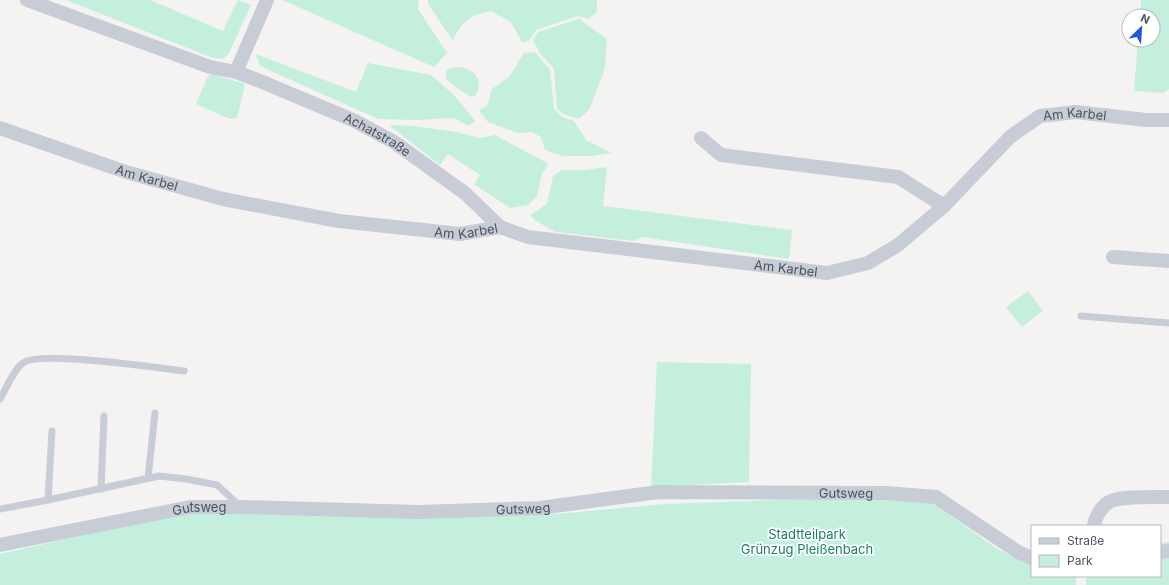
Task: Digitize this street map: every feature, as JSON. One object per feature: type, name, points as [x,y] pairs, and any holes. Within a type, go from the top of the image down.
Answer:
[{"type":"street","name":"Achatstraße","points":[[27,0],[210,67],[236,72],[355,121],[394,142],[466,194],[500,227]]},
{"type":"street","points":[[236,72],[267,0]]},
{"type":"street","name":"Am Karbel","points":[[0,128],[126,172],[223,199],[339,221],[460,234],[500,227],[528,237],[827,273],[868,263],[904,240],[944,206],[1010,137],[1040,116],[1076,112],[1146,120],[1169,120]]},
{"type":"street","points":[[701,138],[721,155],[898,177],[944,206]]},
{"type":"street","points":[[1113,257],[1169,261]]},
{"type":"street","name":"Gutsweg","points":[[0,545],[190,507],[418,512],[540,508],[658,492],[886,493],[936,497],[1018,552],[1031,558]]},
{"type":"street","points":[[1094,525],[1100,510],[1109,502],[1122,499],[1169,497]]},
{"type":"lane","points":[[1081,316],[1169,323]]},
{"type":"lane","points":[[0,399],[23,363],[30,359],[62,358],[184,371]]},
{"type":"lane","points":[[148,478],[155,413]]},
{"type":"lane","points":[[101,489],[104,416]]},
{"type":"lane","points":[[48,500],[52,431]]},
{"type":"lane","points":[[0,508],[48,500],[159,476],[186,479],[217,486],[242,507]]},
{"type":"green space","points":[[66,0],[150,0],[223,31],[238,0],[251,5],[228,55],[223,59],[213,58]]},
{"type":"green space","points":[[282,0],[419,0],[418,9],[447,53],[434,67]]},
{"type":"green space","points":[[428,0],[597,0],[597,12],[588,19],[578,16],[536,30],[529,41],[522,42],[511,22],[491,11],[467,20],[456,34],[453,41],[428,4]]},
{"type":"green space","points":[[1141,0],[1169,0],[1169,89],[1163,93],[1134,91],[1137,48],[1161,48],[1161,8],[1140,8]]},
{"type":"green space","points":[[579,19],[607,39],[605,68],[589,110],[578,119],[563,114],[557,108],[554,69],[540,53],[533,40],[538,32]]},
{"type":"green space","points":[[535,52],[550,70],[554,109],[562,117],[574,121],[586,140],[612,153],[592,156],[563,156],[545,150],[541,137],[532,132],[517,133],[488,122],[479,110],[487,106],[492,89],[509,77],[524,53]]},
{"type":"green space","points":[[256,54],[356,92],[368,63],[431,75],[455,96],[475,121],[469,126],[453,118],[416,120],[378,119],[260,66]]},
{"type":"green space","points":[[459,67],[469,70],[476,76],[479,85],[476,95],[471,97],[446,79],[446,71],[451,68]]},
{"type":"green space","points":[[212,74],[245,84],[237,118],[230,119],[196,104],[208,76]]},
{"type":"green space","points":[[389,125],[413,126],[456,132],[480,138],[495,135],[549,164],[542,173],[537,196],[528,205],[510,208],[474,184],[480,175],[448,154],[440,165]]},
{"type":"green space","points":[[607,167],[603,206],[792,230],[789,259],[643,237],[633,241],[556,232],[536,221],[530,215],[547,204],[553,176],[562,170],[585,170]]},
{"type":"green space","points":[[1028,291],[1043,311],[1022,327],[1006,307]]},
{"type":"green space","points":[[657,362],[751,364],[749,482],[651,487]]},
{"type":"green space","name":"Stadtteilpark Grünzug Pleißenbach","points":[[833,498],[932,502],[997,549],[1031,565],[1031,577],[1076,577],[1076,585],[0,585],[0,554],[177,514],[248,513],[401,516],[556,514],[665,504]]},
{"type":"green space","points":[[1169,542],[1169,585],[1086,585],[1086,577],[1161,577],[1161,543]]}]
